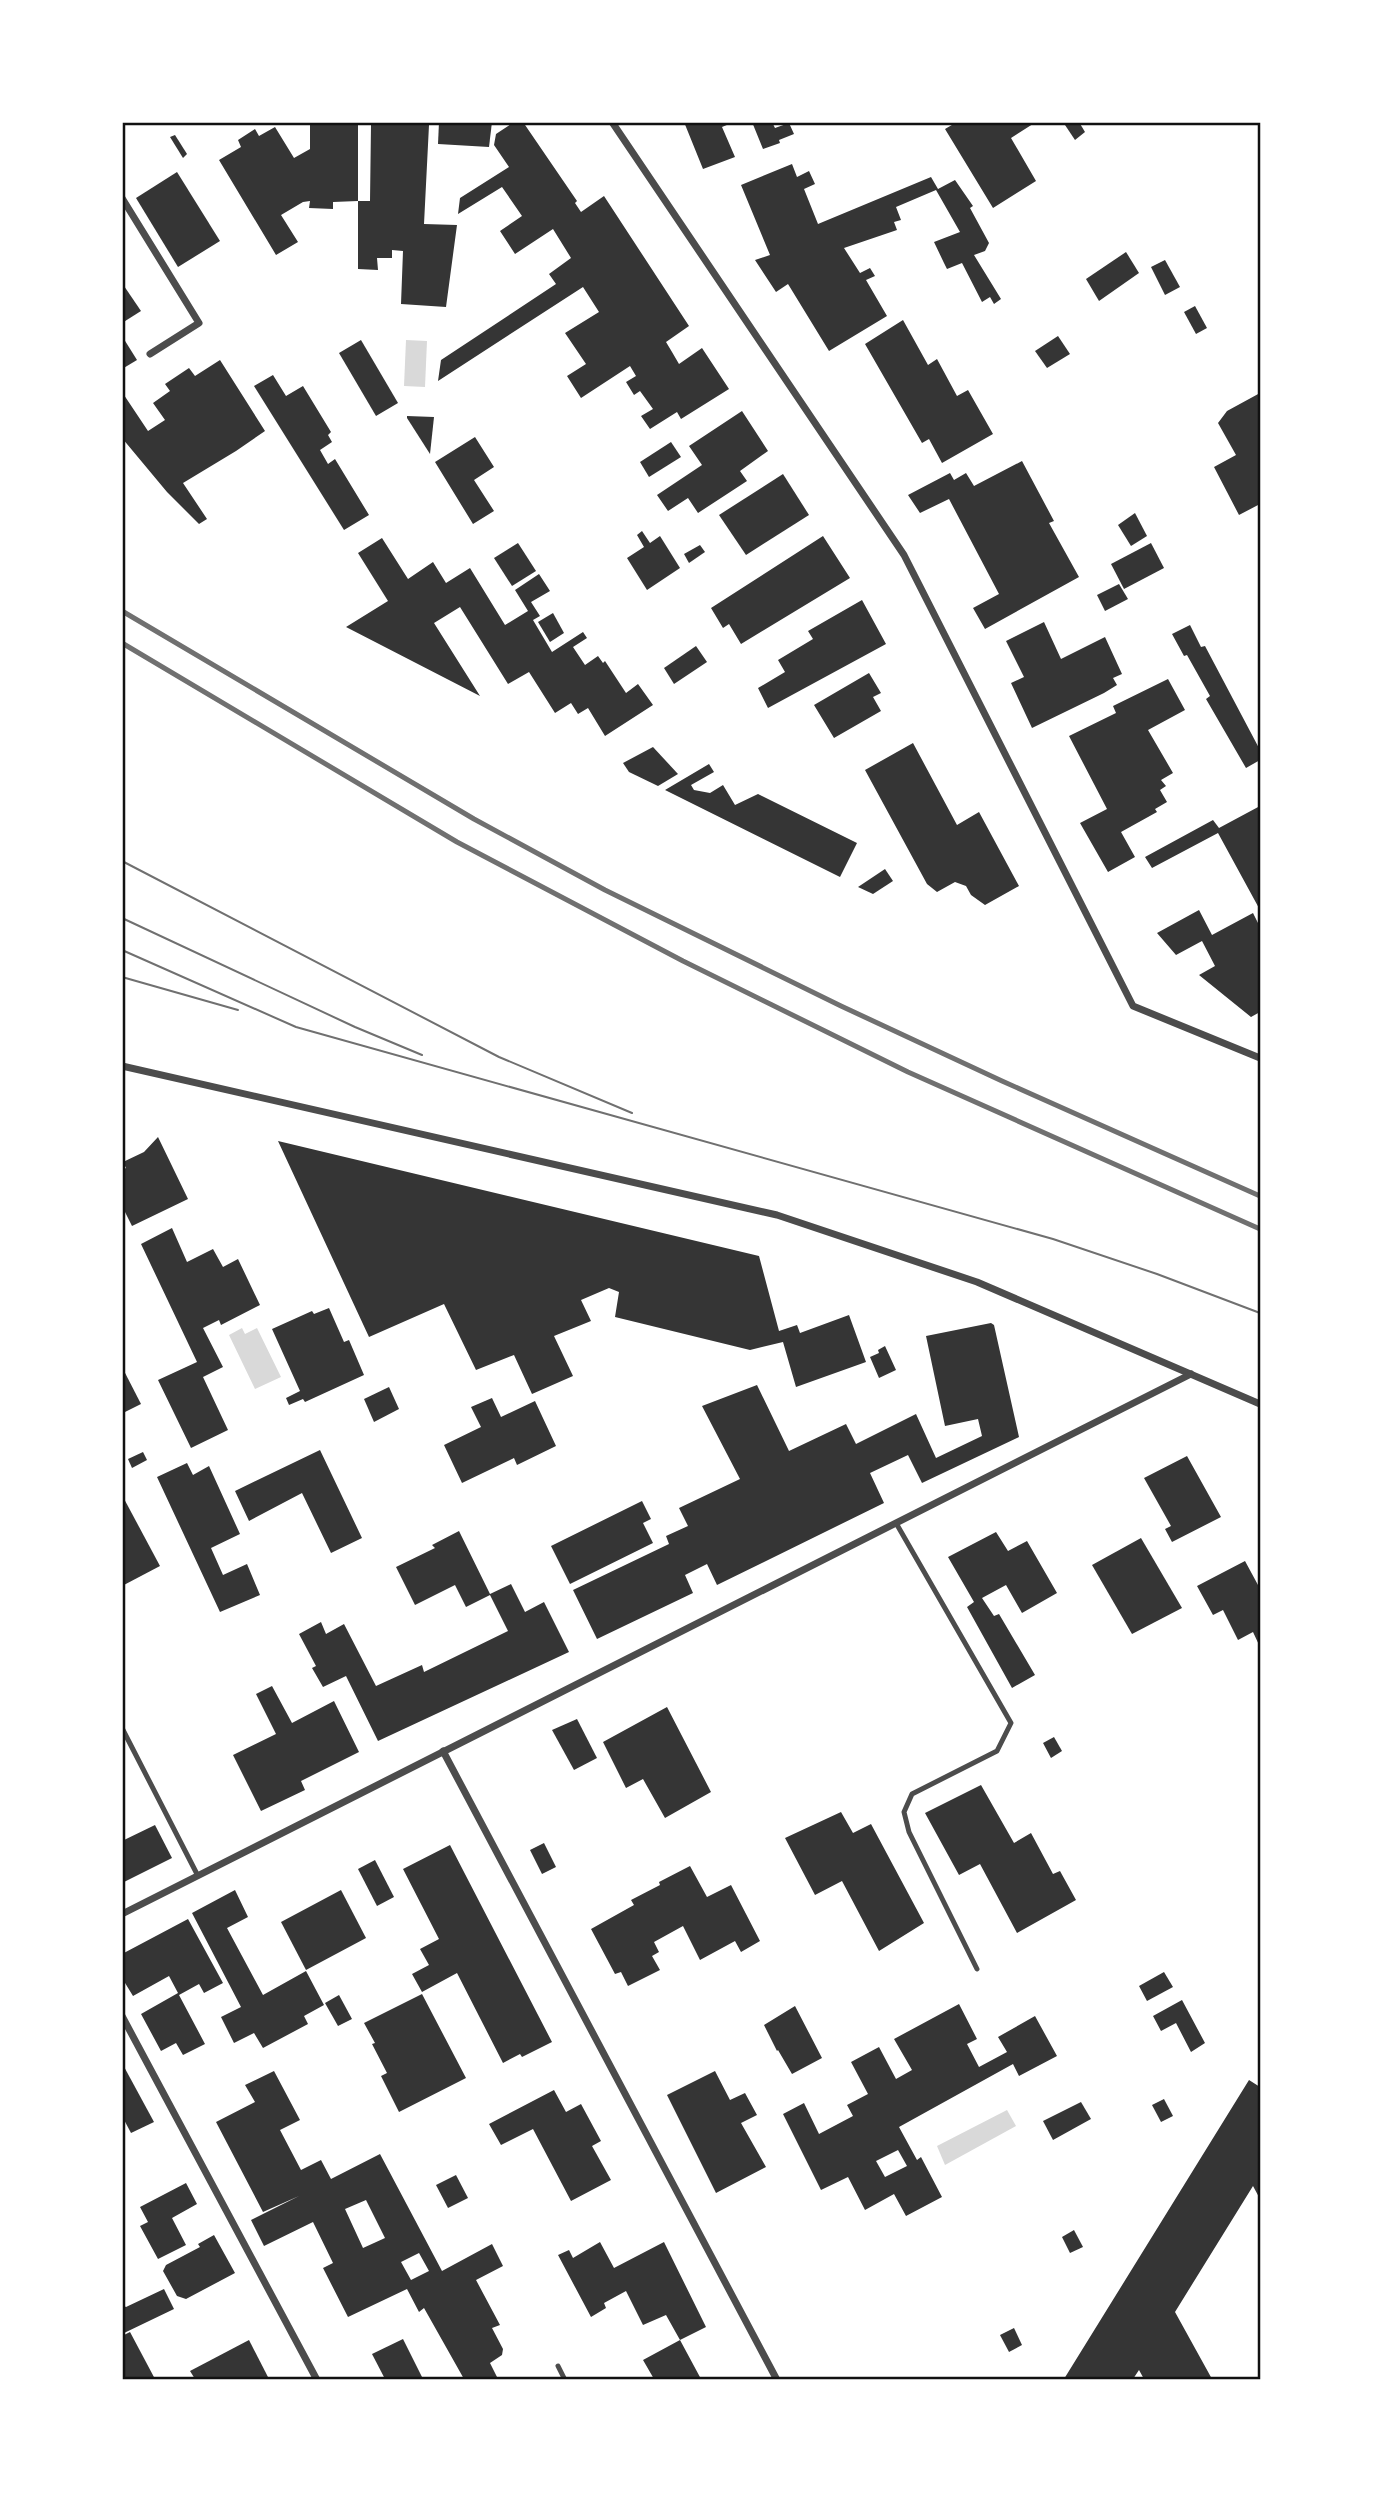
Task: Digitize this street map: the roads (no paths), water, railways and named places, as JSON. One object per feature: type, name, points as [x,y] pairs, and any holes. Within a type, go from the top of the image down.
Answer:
[{"type":"street","points":[[612,122],[904,555],[1133,1006],[1261,1058]]},
{"type":"street","points":[[122,198],[199,323],[150,354]]},
{"type":"street","points":[[122,1066],[777,1215],[976,1282],[1261,1404]]},
{"type":"street","points":[[122,1914],[1191,1374]]},
{"type":"street","points":[[443,1751],[776,2379]]},
{"type":"street","points":[[122,2016],[317,2379]]},
{"type":"lane","points":[[896,1523],[1011,1723],[997,1751],[912,1794],[904,1812],[909,1832],[977,1969]]},
{"type":"lane","points":[[122,1728],[198,1876]]},
{"type":"lane","points":[[558,2366],[565,2379]]},
{"type":"tram line","points":[[122,861],[499,1057],[632,1113]]},
{"type":"tram line","points":[[122,918],[355,1027],[422,1055]]},
{"type":"tram line","points":[[122,950],[296,1027],[1053,1239],[1260,1313]]},
{"type":"tram line","points":[[122,977],[238,1010]]},
{"type":"railway","points":[[122,611],[474,819],[605,890],[841,1006],[1260,1196]]},
{"type":"railway","points":[[122,643],[457,842],[683,961],[908,1072],[1260,1229]]}]
